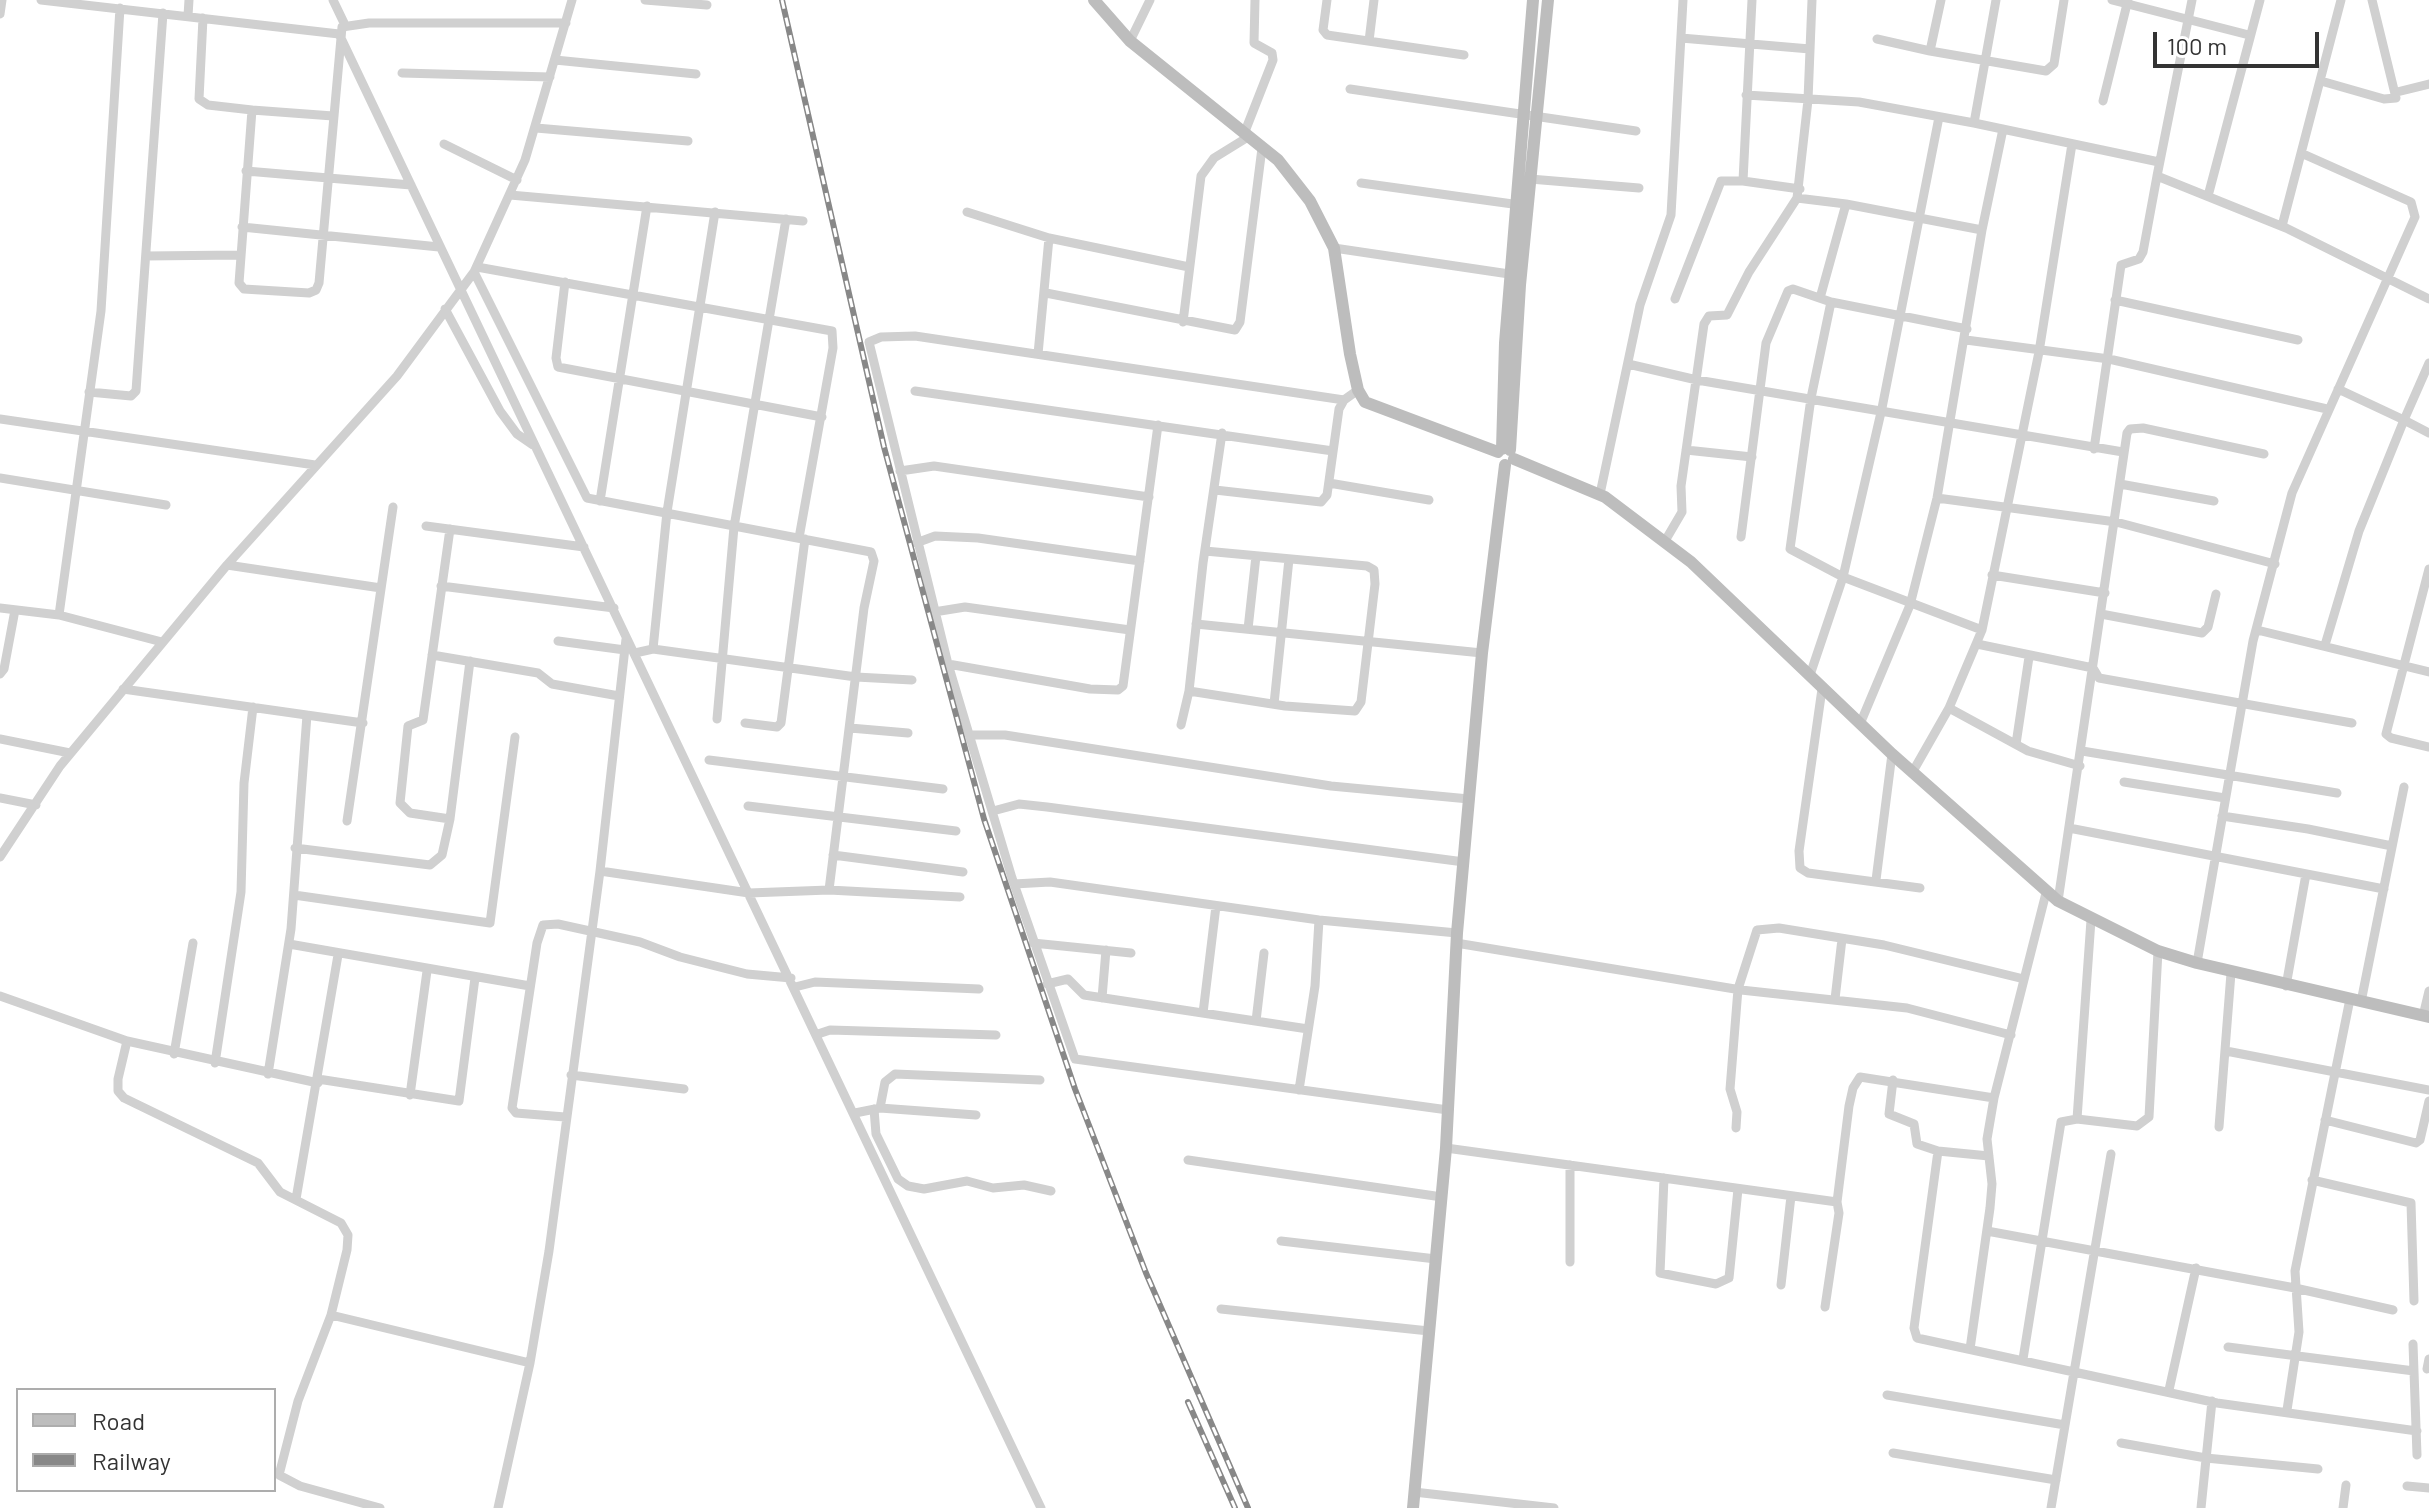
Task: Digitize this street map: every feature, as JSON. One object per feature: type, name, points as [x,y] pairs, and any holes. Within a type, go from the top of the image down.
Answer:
[{"type":"street","points":[[0,14],[2,0]]},
{"type":"street","points":[[41,0],[87,2],[203,18],[342,30],[566,23]]},
{"type":"street","points":[[188,16],[189,0]]},
{"type":"street","points":[[333,0],[342,30],[439,247],[470,277],[582,493],[600,501],[868,550],[873,556],[829,890]]},
{"type":"street","points":[[0,857],[70,753],[227,565],[397,376],[470,277],[517,180],[536,128],[572,0]]},
{"type":"street","points":[[645,0],[707,5]]},
{"type":"street","points":[[1094,0],[1130,41],[1278,160],[1310,201],[1334,248],[1358,390],[1370,407],[1506,455],[1600,494],[1665,541],[1912,773],[2046,893],[2091,920],[2158,951],[2231,973],[2426,1017],[2429,991]]},
{"type":"street","points":[[1130,41],[1150,0]]},
{"type":"street","points":[[1183,322],[1201,176],[1214,158],[1246,135],[1273,60],[1272,53],[1256,45],[1253,39],[1255,0]]},
{"type":"street","points":[[1327,0],[1325,34],[1464,55]]},
{"type":"street","points":[[1369,41],[1374,0]]},
{"type":"street","points":[[1413,1508],[1446,1148],[1457,938],[1469,799],[1482,653],[1506,455],[1516,275],[1533,81],[1533,0]]},
{"type":"street","points":[[1533,81],[1548,0]]},
{"type":"street","points":[[1600,494],[1640,305],[1671,215],[1683,0]]},
{"type":"street","points":[[1743,181],[1752,0]]},
{"type":"street","points":[[1665,541],[1682,512],[1686,450],[1707,318],[1727,315],[1749,272],[1798,194],[1808,100],[1812,0]]},
{"type":"street","points":[[1930,51],[1941,0]]},
{"type":"street","points":[[1974,123],[1996,0]]},
{"type":"street","points":[[1877,39],[2046,71],[2053,68],[2064,0]]},
{"type":"street","points":[[2112,0],[2249,35]]},
{"type":"street","points":[[2094,449],[2121,265],[2139,259],[2143,252],[2192,0]]},
{"type":"street","points":[[2208,196],[2260,0]]},
{"type":"street","points":[[2282,226],[2341,0]]},
{"type":"street","points":[[2321,81],[2389,100],[2396,98],[2372,0]]},
{"type":"street","points":[[2103,101],[2128,2]]},
{"type":"street","points":[[59,615],[101,311],[120,8]]},
{"type":"street","points":[[89,392],[129,396],[135,393],[163,13]]},
{"type":"street","points":[[203,18],[199,99],[208,105],[333,116]]},
{"type":"street","points":[[252,110],[240,255],[241,288],[313,293],[319,283],[324,238],[342,30]]},
{"type":"street","points":[[1681,38],[1810,49]]},
{"type":"street","points":[[555,60],[696,74]]},
{"type":"street","points":[[402,73],[550,77]]},
{"type":"street","points":[[2397,92],[2429,84]]},
{"type":"street","points":[[1350,89],[1636,131]]},
{"type":"street","points":[[1746,95],[1859,102],[2159,162]]},
{"type":"street","points":[[1522,205],[1530,179],[1530,114]]},
{"type":"street","points":[[1810,675],[1843,577],[1882,408],[1939,117]]},
{"type":"street","points":[[536,128],[688,141]]},
{"type":"street","points":[[1860,724],[1910,605],[1937,498],[1966,340],[1982,230],[2003,129]]},
{"type":"street","points":[[444,144],[517,180]]},
{"type":"street","points":[[1912,773],[1949,708],[1982,630],[2039,352],[2072,144]]},
{"type":"street","points":[[1046,293],[1231,331],[1239,326],[1262,148]]},
{"type":"street","points":[[2197,963],[2241,704],[2292,493],[2415,217],[2413,205],[2301,153]]},
{"type":"street","points":[[246,171],[411,185]]},
{"type":"street","points":[[2157,176],[2282,226],[2429,299]]},
{"type":"street","points":[[1530,179],[1639,188]]},
{"type":"street","points":[[1675,299],[1721,181],[1743,181],[1982,230]]},
{"type":"street","points":[[1361,183],[1522,205]]},
{"type":"street","points":[[510,195],[803,221]]},
{"type":"street","points":[[1820,298],[1846,204]]},
{"type":"street","points":[[600,501],[647,206]]},
{"type":"street","points":[[498,1508],[530,1363],[547,1265],[589,933],[600,871],[619,696],[640,651],[667,512],[715,212]]},
{"type":"street","points":[[967,212],[1049,238],[1189,267]]},
{"type":"street","points":[[717,719],[734,527],[786,219]]},
{"type":"street","points":[[242,227],[324,238],[439,247]]},
{"type":"street","points":[[1038,354],[1049,238]]},
{"type":"street","points":[[1334,248],[1516,275]]},
{"type":"street","points":[[146,256],[240,255]]},
{"type":"street","points":[[470,277],[565,282],[769,318],[833,333],[802,538],[779,726],[745,723]]},
{"type":"street","points":[[470,277],[536,447],[626,635],[640,651],[797,984],[866,1110],[1041,1508]]},
{"type":"street","points":[[565,282],[556,365],[822,417]]},
{"type":"street","points":[[1741,537],[1766,343],[1788,291],[1793,289],[1831,302],[1967,329]]},
{"type":"street","points":[[2115,300],[2298,340]]},
{"type":"street","points":[[1831,302],[1811,398],[1789,548],[1843,577],[1982,630]]},
{"type":"street","points":[[445,309],[500,411],[517,434],[536,447]]},
{"type":"street","points":[[1344,400],[915,336],[870,340],[869,352],[948,664],[1033,943],[1077,1061],[1448,1110]]},
{"type":"street","points":[[1966,340],[2109,359],[2327,409]]},
{"type":"street","points":[[2325,645],[2359,531],[2429,363]]},
{"type":"street","points":[[1628,364],[1697,380],[1882,408],[2123,452]]},
{"type":"street","points":[[2338,389],[2429,433]]},
{"type":"street","points":[[1215,490],[1319,503],[1327,495],[1344,400],[1358,390]]},
{"type":"street","points":[[915,391],[1333,451]]},
{"type":"street","points":[[0,419],[84,434],[315,465]]},
{"type":"street","points":[[948,664],[1118,690],[1124,680],[1158,425]]},
{"type":"street","points":[[2058,901],[2127,433],[2136,427],[2264,454]]},
{"type":"street","points":[[1181,725],[1189,691],[1222,433]]},
{"type":"street","points":[[1686,450],[1752,457]]},
{"type":"street","points":[[900,471],[934,466],[1149,497]]},
{"type":"street","points":[[0,478],[166,505]]},
{"type":"street","points":[[1329,483],[1429,500]]},
{"type":"street","points":[[2120,484],[2214,501]]},
{"type":"street","points":[[1937,498],[2116,522],[2275,564]]},
{"type":"street","points":[[347,821],[393,507]]},
{"type":"street","points":[[426,526],[584,547]]},
{"type":"street","points":[[450,529],[423,720],[408,726],[400,807],[410,813],[450,819]]},
{"type":"street","points":[[916,543],[935,536],[978,538],[1140,561]]},
{"type":"street","points":[[1189,691],[1347,713],[1355,711],[1361,702],[1368,641],[1375,576],[1372,568],[1205,551]]},
{"type":"street","points":[[1248,629],[1256,556]]},
{"type":"street","points":[[1274,704],[1289,559]]},
{"type":"street","points":[[227,565],[381,588]]},
{"type":"street","points":[[2429,569],[2425,596],[2402,665],[2386,734],[2429,747]]},
{"type":"street","points":[[1992,575],[2105,593]]},
{"type":"street","points":[[441,586],[614,608]]},
{"type":"street","points":[[2101,614],[2202,633],[2208,627],[2216,594]]},
{"type":"street","points":[[934,612],[969,607],[1130,630]]},
{"type":"street","points":[[0,608],[59,615],[162,642]]},
{"type":"street","points":[[0,674],[4,669],[15,610]]},
{"type":"street","points":[[1196,624],[1482,653]]},
{"type":"street","points":[[2257,630],[2429,672]]},
{"type":"street","points":[[558,641],[722,658],[856,677],[912,680]]},
{"type":"street","points":[[1977,644],[2093,668],[2099,678],[2352,723]]},
{"type":"street","points":[[432,655],[538,673],[552,684],[619,696]]},
{"type":"street","points":[[2016,744],[2029,657]]},
{"type":"street","points":[[295,848],[434,865],[442,855],[450,819],[470,661]]},
{"type":"street","points":[[123,689],[363,723]]},
{"type":"street","points":[[1822,689],[1799,865],[1808,873],[1920,888]]},
{"type":"street","points":[[215,1063],[238,923],[244,783],[253,707]]},
{"type":"street","points":[[1949,708],[2016,744],[2080,766]]},
{"type":"street","points":[[268,1074],[289,944],[307,715]]},
{"type":"street","points":[[850,728],[908,733]]},
{"type":"street","points":[[970,735],[1005,735],[1331,786],[1469,799]]},
{"type":"street","points":[[294,895],[490,923],[515,737]]},
{"type":"street","points":[[0,739],[70,753]]},
{"type":"street","points":[[2082,751],[2337,793]]},
{"type":"street","points":[[1876,880],[1892,754]]},
{"type":"street","points":[[709,760],[943,789]]},
{"type":"street","points":[[2124,782],[2225,798]]},
{"type":"street","points":[[2287,1410],[2299,1332],[2295,1288],[2312,1180],[2335,1071],[2384,889],[2404,787]]},
{"type":"street","points":[[0,798],[36,805]]},
{"type":"street","points":[[993,811],[1019,804],[1047,807],[1464,862]]},
{"type":"street","points":[[748,806],[956,831]]},
{"type":"street","points":[[2222,816],[2392,846]]},
{"type":"street","points":[[2069,828],[2384,889]]},
{"type":"street","points":[[833,855],[963,872]]},
{"type":"street","points":[[600,871],[754,892],[829,890],[960,897]]},
{"type":"street","points":[[2286,986],[2306,874]]},
{"type":"street","points":[[1014,884],[1050,882],[1457,938],[1738,989],[1932,1013],[2011,1035]]},
{"type":"street","points":[[1970,1349],[1992,1184],[1987,1131],[2046,893]]},
{"type":"street","points":[[1203,1013],[1216,906]]},
{"type":"street","points":[[1299,1090],[1319,920]]},
{"type":"street","points":[[2077,1119],[2091,920]]},
{"type":"street","points":[[565,1117],[516,1113],[512,1108],[540,927],[558,924],[653,945],[680,957],[797,984],[979,989]]},
{"type":"street","points":[[1736,1128],[1737,1112],[1730,1089],[1738,989],[1757,930],[1779,928],[1884,945],[2024,979]]},
{"type":"street","points":[[1835,999],[1842,939]]},
{"type":"street","points":[[174,1054],[193,943]]},
{"type":"street","points":[[1033,943],[1131,953]]},
{"type":"street","points":[[289,944],[427,971],[530,986]]},
{"type":"street","points":[[1102,998],[1106,950]]},
{"type":"street","points":[[2023,1359],[2061,1122],[2077,1119],[2137,1126],[2149,1117],[2158,951]]},
{"type":"street","points":[[1256,1021],[1264,953]]},
{"type":"street","points":[[296,1199],[338,955]]},
{"type":"street","points":[[410,1095],[427,971]]},
{"type":"street","points":[[2219,1127],[2231,973]]},
{"type":"street","points":[[0,996],[127,1041],[174,1054],[268,1074],[459,1101],[475,978]]},
{"type":"street","points":[[1047,984],[1068,979],[1080,994],[1308,1029]]},
{"type":"street","points":[[822,1033],[996,1035]]},
{"type":"street","points":[[127,1041],[118,1079],[118,1091],[124,1098],[258,1163],[274,1187],[336,1220],[348,1235],[331,1315],[298,1401],[279,1475],[300,1486],[380,1508]]},
{"type":"street","points":[[2226,1051],[2429,1090]]},
{"type":"street","points":[[866,1110],[885,1082],[895,1074],[1040,1080]]},
{"type":"street","points":[[571,1075],[684,1089]]},
{"type":"street","points":[[1825,1307],[1853,1088],[1866,1076],[1994,1098]]},
{"type":"street","points":[[1893,1080],[1891,1116],[1914,1124],[1917,1144],[1938,1151],[1989,1156]]},
{"type":"street","points":[[2325,1120],[2416,1143],[2420,1140],[2429,1101]]},
{"type":"street","points":[[866,1110],[976,1115]]},
{"type":"street","points":[[866,1110],[898,1179],[908,1186],[924,1189],[967,1181],[993,1188],[1024,1185],[1051,1191]]},
{"type":"street","points":[[1446,1148],[1837,1202]]},
{"type":"street","points":[[1938,1151],[1914,1332],[1921,1339],[2212,1401],[2417,1431]]},
{"type":"street","points":[[2053,1508],[2073,1370],[2111,1154]]},
{"type":"street","points":[[1188,1160],[1442,1197]]},
{"type":"street","points":[[1570,1165],[1570,1262]]},
{"type":"street","points":[[1664,1178],[1660,1273],[1716,1284],[1729,1278],[1738,1189]]},
{"type":"street","points":[[2312,1180],[2411,1203],[2414,1301]]},
{"type":"street","points":[[1781,1285],[1791,1196]]},
{"type":"street","points":[[1987,1231],[2196,1268],[2393,1310]]},
{"type":"street","points":[[1281,1241],[1436,1259]]},
{"type":"street","points":[[2169,1390],[2196,1268]]},
{"type":"street","points":[[1221,1309],[1429,1331]]},
{"type":"street","points":[[331,1315],[530,1363]]},
{"type":"street","points":[[2413,1344],[2417,1455]]},
{"type":"street","points":[[2228,1347],[2414,1371]]},
{"type":"street","points":[[1887,1395],[2065,1425]]},
{"type":"street","points":[[2201,1508],[2212,1401]]},
{"type":"street","points":[[2121,1443],[2206,1458],[2318,1469]]},
{"type":"street","points":[[1893,1453],[2056,1480]]},
{"type":"street","points":[[2343,1508],[2346,1485]]},
{"type":"street","points":[[2407,1486],[2429,1488]]},
{"type":"street","points":[[1414,1492],[1554,1508]]},
{"type":"railway","points":[[782,0],[884,447],[984,819],[1075,1089],[1146,1273],[1248,1508]]},
{"type":"railway","points":[[1188,1402],[1235,1508]]}]
